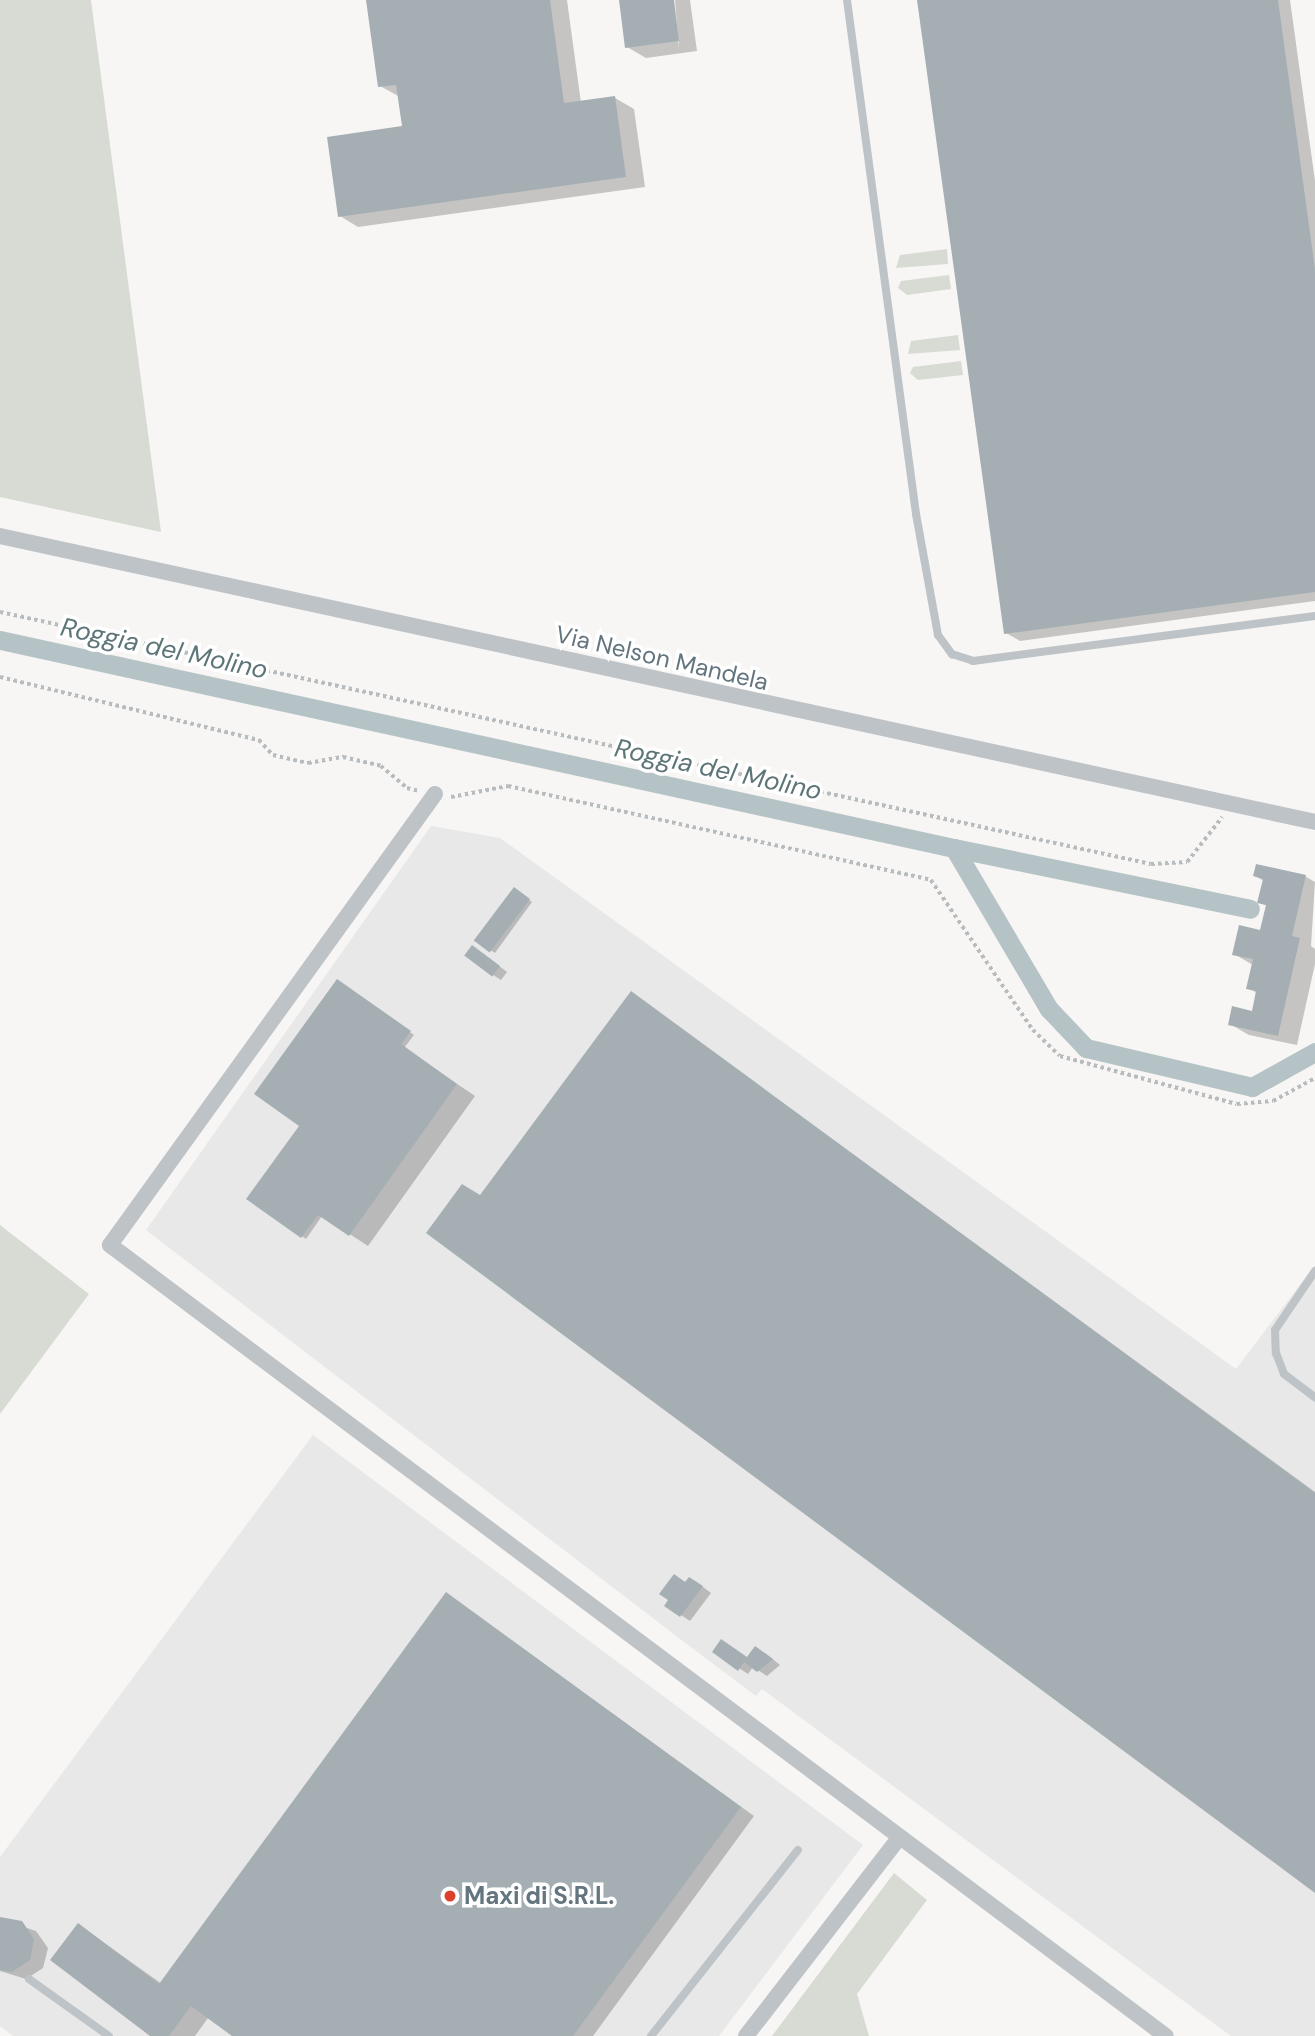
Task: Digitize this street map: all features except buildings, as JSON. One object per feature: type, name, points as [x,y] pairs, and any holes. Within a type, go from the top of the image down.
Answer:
[{"type":"street","name":"Via Nelson Mandela","points":[[0,536],[1228,806],[1315,822]]},
{"type":"street","points":[[435,794],[110,1245],[899,1839],[1166,2036]]},
{"type":"street","points":[[746,2036],[899,1839]]},
{"type":"lane","points":[[847,0],[914,501],[937,635],[952,654],[973,661],[1315,616]]},
{"type":"lane","points":[[1315,1271],[1275,1330],[1276,1353],[1284,1374],[1315,1397]]},
{"type":"lane","points":[[651,2036],[799,1850]]},
{"type":"lane","points":[[29,1979],[109,2036]]},
{"type":"path","points":[[0,612],[1151,864],[1187,862],[1228,806]]},
{"type":"path","points":[[0,677],[259,740],[273,755],[307,763],[343,757],[381,766],[407,788],[449,797],[508,786],[931,880],[1033,1030],[1060,1056],[1237,1104],[1273,1101],[1315,1078]]},
{"type":"shaded area","points":[[0,0],[91,0],[161,532],[0,497]]},
{"type":"shaded area","points":[[947,249],[948,264],[896,268],[900,255]]},
{"type":"shaded area","points":[[949,275],[951,289],[907,295],[898,288],[901,281]]},
{"type":"shaded area","points":[[958,335],[960,350],[908,354],[911,341]]},
{"type":"shaded area","points":[[961,361],[963,375],[918,380],[910,373],[913,367]]},
{"type":"shaded area","points":[[431,826],[500,838],[1236,1369],[1315,1265],[1315,2036],[1231,2036],[762,1689],[756,1696],[146,1230]]},
{"type":"shaded area","points":[[0,1225],[89,1294],[0,1414]]},
{"type":"shaded area","points":[[313,1435],[863,1845],[719,2036],[13,2036],[0,2026],[0,1857]]},
{"type":"shaded area","points":[[894,1873],[927,1900],[857,1994],[869,2036],[772,2036]]},
{"type":"waterway","name":"Roggia del Molino","points":[[0,640],[954,848],[1049,1009],[1086,1048],[1252,1087],[1315,1052]]},
{"type":"waterway","points":[[954,848],[1250,909]]},
{"type":"place","name":"Maxi di S.R.L.","points":[[450,1896]]}]
